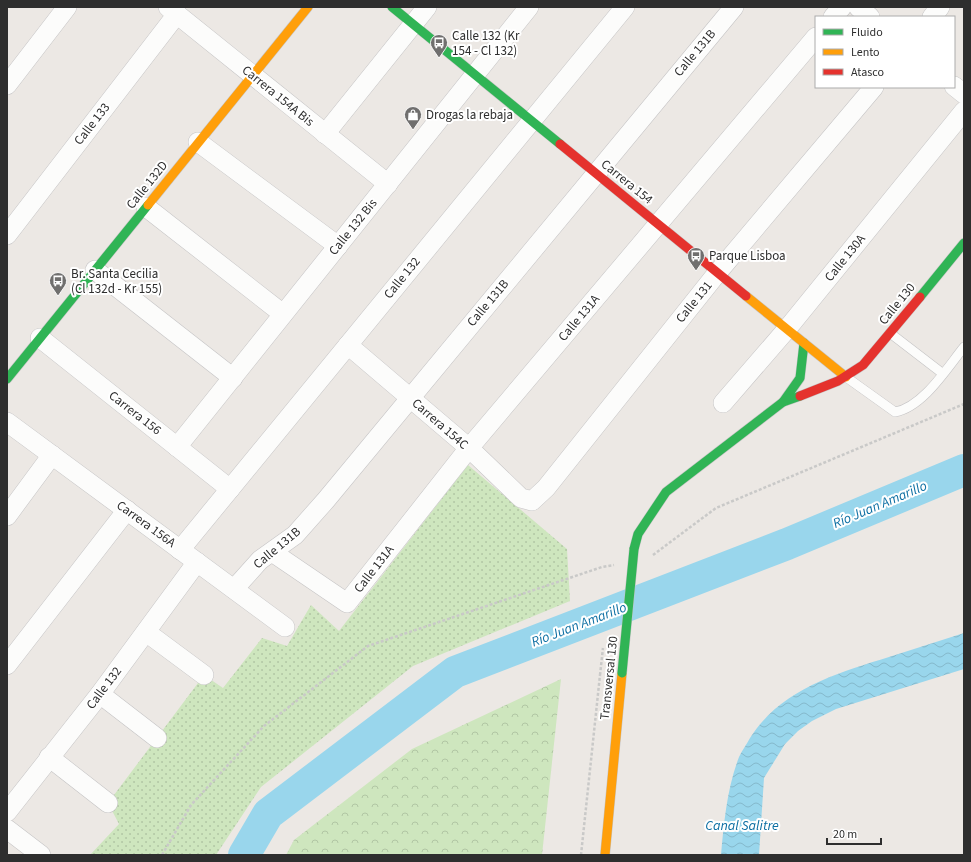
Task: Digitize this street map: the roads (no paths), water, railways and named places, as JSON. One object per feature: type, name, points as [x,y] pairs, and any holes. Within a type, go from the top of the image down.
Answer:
[{"type":"main road","name":"Calle 132D","points":[[7,379],[308,7]]},
{"type":"main road","name":"Carrera 154","points":[[392,7],[846,377]]},
{"type":"main road","name":"Calle 130","points":[[846,377],[863,365],[964,243]]},
{"type":"main road","name":"Transversal 130","points":[[783,402],[800,378],[804,343]]},
{"type":"main road","name":"Transversal 130","points":[[605,855],[634,549],[638,534],[645,519],[666,492],[783,402],[846,377]]},
{"type":"street","points":[[7,85],[67,7]]},
{"type":"street","points":[[325,134],[427,7]]},
{"type":"street","name":"Calle 132 Bis","points":[[177,447],[530,7]]},
{"type":"street","name":"Calle 132","points":[[180,550],[625,7]]},
{"type":"street","name":"Calle 131B","points":[[234,589],[260,560],[295,535],[734,7]]},
{"type":"street","points":[[834,16],[842,7]]},
{"type":"street","points":[[858,7],[869,16]]},
{"type":"street","points":[[933,16],[940,7]]},
{"type":"street","name":"Carrera 154A Bis","points":[[172,10],[388,184]]},
{"type":"street","name":"Calle 133","points":[[7,235],[172,10]]},
{"type":"street","name":"Calle 131A","points":[[272,552],[347,603],[469,448],[815,38]]},
{"type":"street","points":[[955,87],[964,94]]},
{"type":"street","name":"Calle 131","points":[[532,501],[551,482],[718,272],[873,88]]},
{"type":"street","name":"Calle 130A","points":[[723,403],[787,329],[964,111]]},
{"type":"street","points":[[198,142],[338,246]]},
{"type":"street","points":[[146,207],[283,314]]},
{"type":"street","points":[[95,270],[233,378]]},
{"type":"street","name":"Carrera 156","points":[[40,338],[230,489]]},
{"type":"street","name":"Carrera 154C","points":[[348,345],[469,448],[521,498],[532,501]]},
{"type":"street","name":"Carrera 156A","points":[[7,422],[285,627]]},
{"type":"street","points":[[7,516],[52,455]]},
{"type":"street","points":[[7,665],[127,510]]},
{"type":"street","name":"Calle 132","points":[[7,812],[100,694],[197,562]]},
{"type":"street","points":[[146,632],[204,675]]},
{"type":"street","points":[[100,694],[157,738]]},
{"type":"street","points":[[49,757],[108,803]]},
{"type":"street","points":[[7,829],[41,855]]},
{"type":"lane","points":[[890,333],[942,373]]},
{"type":"lane","points":[[846,377],[895,412],[904,410],[920,401],[964,347]]},
{"type":"water","name":"Canal Salitre","points":[[964,633],[964,669],[836,709],[812,721],[798,731],[785,744],[764,778],[759,855],[721,855],[729,793],[739,757],[762,721],[777,707],[793,695],[830,677]]},
{"type":"waterway","name":"Río Juan Amarillo","points":[[244,855],[268,814],[455,672],[787,544],[964,470]]},
{"type":"place","name":"Calle 132 (Kr 154 - Cl 132)","points":[[439,58]]},
{"type":"place","name":"Drogas la rebaja","points":[[413,130]]},
{"type":"place","name":"Parque Lisboa","points":[[696,271]]},
{"type":"place","name":"Br. Santa Cecilia (Cl 132d - Kr 155)","points":[[58,296]]}]
